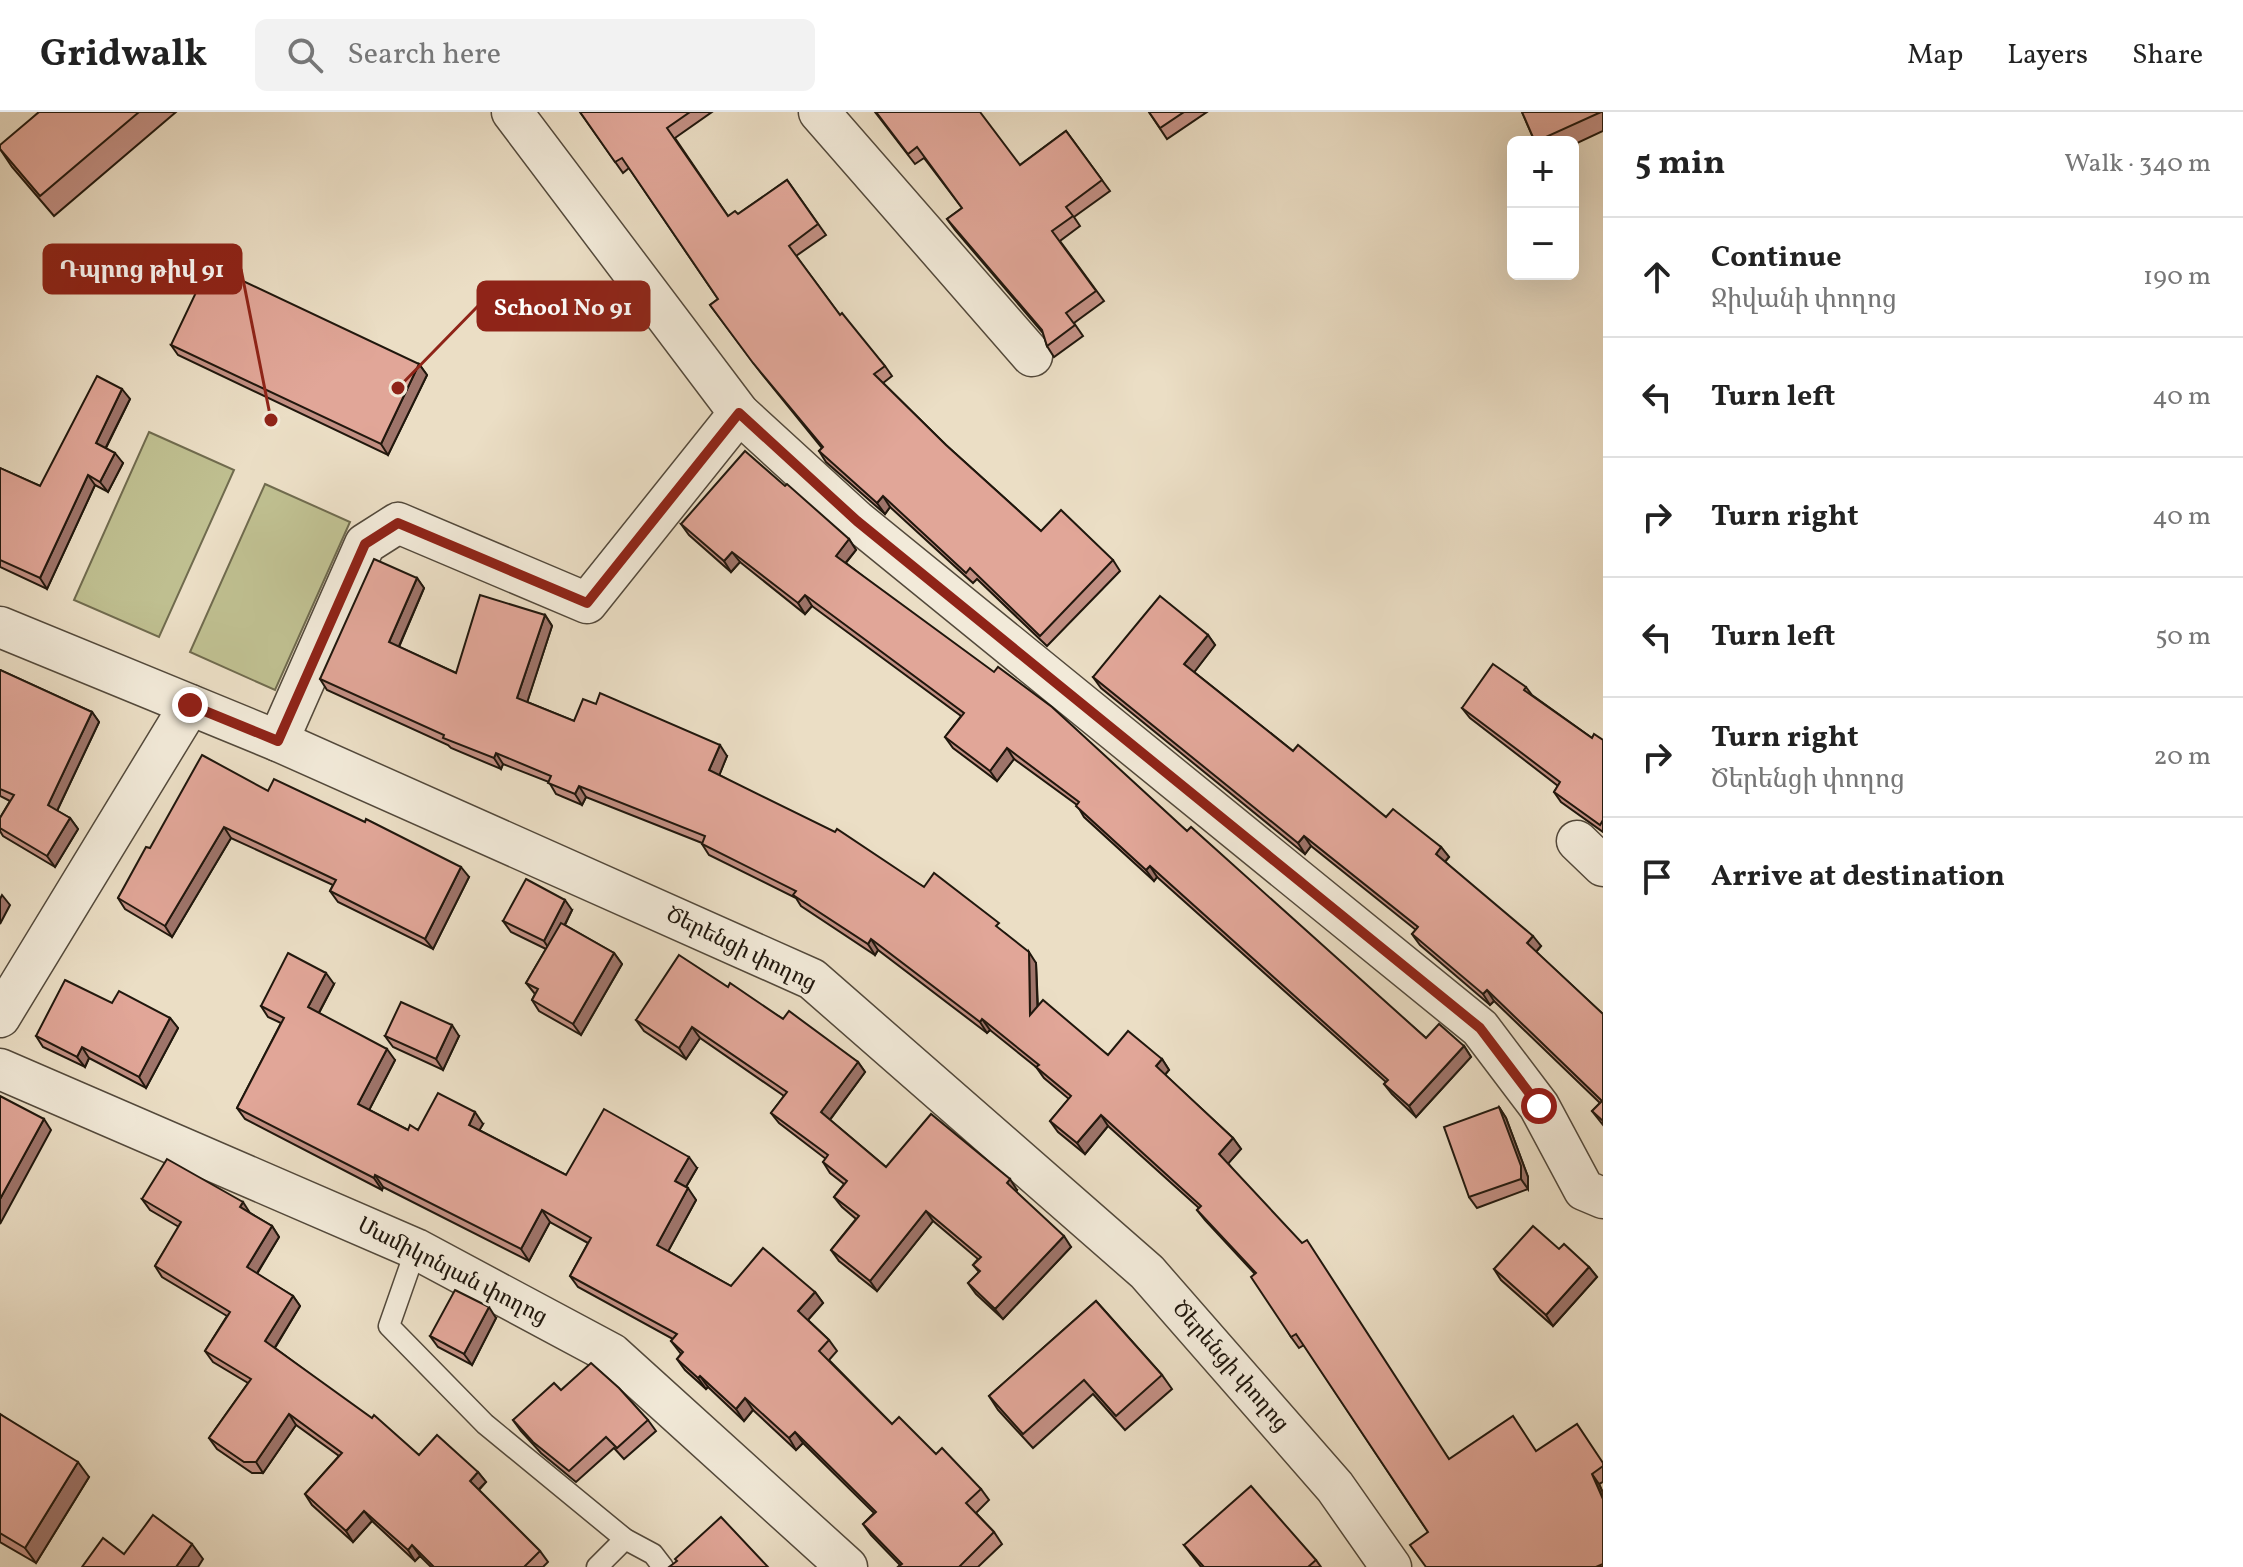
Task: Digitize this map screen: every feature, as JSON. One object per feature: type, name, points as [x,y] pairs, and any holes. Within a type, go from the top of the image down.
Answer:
[{"type":"street","points":[[512,112],[739,413],[857,521],[1480,1028],[1539,1106],[1584,1190],[1603,1198]]},
{"type":"street","points":[[819,112],[1032,356]]},
{"type":"street","points":[[278,741],[365,544],[398,523],[587,603],[739,413]]},
{"type":"street","name":"Ծերենցի փողոց","points":[[0,627],[278,741],[812,979],[1147,1272],[1335,1487],[1391,1567]]},
{"type":"street","points":[[0,1017],[190,705]]},
{"type":"street","name":"Մամիկոնյան փողոց","points":[[0,1069],[416,1249],[612,1354],[847,1567]]},
{"type":"lane","points":[[416,1249],[389,1326],[485,1424],[625,1539],[653,1554],[663,1567]]},
{"type":"lane","points":[[597,1567],[625,1539]]},
{"type":"green space","points":[[149,432],[234,470],[159,637],[74,600]]},
{"type":"green space","points":[[265,484],[350,522],[275,690],[190,652]]},
{"type":"building","points":[[39,112],[139,112],[40,196],[0,149],[0,145]]},
{"type":"building","points":[[580,112],[690,112],[667,128],[728,216],[735,211],[738,214],[787,180],[818,224],[789,246],[840,315],[842,313],[885,366],[874,374],[946,445],[1041,531],[1061,510],[1113,560],[1040,636],[970,568],[966,573],[883,496],[877,503],[819,451],[823,447],[753,363],[710,305],[718,299],[622,158],[615,162]]},
{"type":"building","points":[[876,112],[980,112],[1020,165],[1066,131],[1102,180],[1066,207],[1073,216],[1052,231],[1096,291],[1066,313],[1075,325],[1047,346],[1042,330],[947,219],[962,208],[917,147],[908,154]]},
{"type":"building","points":[[1149,112],[1184,112],[1160,128]]},
{"type":"building","points":[[1522,112],[1601,112],[1548,136],[1532,136]]},
{"type":"building","points":[[209,265],[419,364],[381,444],[171,345]]},
{"type":"building","points":[[97,376],[122,389],[96,443],[115,453],[100,482],[88,475],[40,578],[0,560],[0,468],[40,486]]},
{"type":"building","points":[[745,451],[849,539],[836,556],[994,672],[998,667],[1052,707],[1187,831],[1191,827],[1426,1038],[1439,1024],[1464,1046],[1409,1106],[1384,1084],[1388,1080],[1150,866],[1146,870],[1076,806],[1079,802],[1007,748],[990,771],[945,737],[964,713],[805,595],[798,603],[732,552],[724,561],[681,524]]},
{"type":"building","points":[[374,559],[417,578],[389,642],[456,673],[480,595],[545,615],[517,698],[574,721],[583,699],[596,704],[600,693],[720,745],[709,770],[835,832],[837,829],[924,887],[934,873],[999,923],[996,926],[1029,952],[1030,1015],[1043,1000],[1108,1055],[1128,1031],[1162,1059],[1156,1066],[1233,1138],[1219,1154],[1302,1243],[1307,1240],[1449,1459],[1513,1416],[1536,1451],[1577,1424],[1603,1463],[1592,1474],[1603,1499],[1603,1564],[1596,1567],[1426,1567],[1410,1545],[1428,1532],[1296,1334],[1291,1337],[1251,1277],[1256,1273],[1197,1210],[1201,1206],[1101,1115],[1077,1143],[1050,1121],[1071,1096],[1036,1067],[1039,1065],[982,1019],[980,1022],[871,939],[868,944],[793,895],[796,891],[702,844],[705,836],[579,786],[575,794],[548,783],[551,776],[496,753],[494,758],[443,738],[444,735],[320,679]]},
{"type":"building","points":[[1160,596],[1208,635],[1184,664],[1293,751],[1298,745],[1386,817],[1393,809],[1441,847],[1436,854],[1533,936],[1527,943],[1603,1014],[1603,1121],[1592,1111],[1602,1101],[1487,990],[1483,994],[1412,934],[1418,927],[1304,836],[1298,843],[1093,677]]},
{"type":"building","points":[[1493,664],[1592,738],[1594,734],[1603,740],[1603,820],[1600,825],[1554,792],[1560,782],[1462,708]]},
{"type":"building","points":[[0,670],[92,712],[48,805],[70,818],[47,856],[0,828],[0,818],[14,795],[0,789]]},
{"type":"building","points":[[202,755],[268,791],[274,779],[365,822],[366,819],[461,867],[425,939],[330,891],[336,880],[224,827],[165,926],[118,898]]},
{"type":"building","points":[[526,879],[565,900],[544,941],[503,921]]},
{"type":"building","points":[[561,923],[614,953],[573,1024],[532,1000],[538,989],[526,983]]},
{"type":"building","points":[[288,953],[326,973],[308,1007],[387,1049],[358,1104],[408,1130],[410,1125],[418,1130],[438,1093],[475,1112],[469,1125],[566,1175],[604,1109],[689,1157],[675,1181],[688,1188],[657,1245],[731,1286],[763,1248],[815,1292],[798,1311],[829,1340],[819,1351],[892,1424],[899,1417],[936,1454],[942,1448],[981,1489],[966,1503],[994,1532],[959,1567],[898,1567],[902,1564],[863,1524],[876,1512],[795,1432],[789,1438],[745,1398],[736,1409],[677,1359],[683,1352],[671,1341],[677,1334],[570,1276],[591,1238],[542,1210],[521,1249],[237,1108],[284,1018],[261,1006]]},
{"type":"building","points":[[679,955],[728,987],[730,983],[783,1019],[789,1011],[858,1062],[821,1112],[886,1167],[931,1114],[1010,1179],[1007,1183],[1064,1236],[995,1309],[968,1283],[980,1271],[973,1265],[981,1257],[926,1211],[870,1281],[831,1250],[859,1216],[834,1197],[847,1181],[823,1162],[828,1155],[771,1113],[787,1092],[692,1027],[679,1048],[636,1020]]},
{"type":"building","points":[[65,980],[112,1003],[119,991],[170,1018],[139,1077],[82,1047],[77,1057],[36,1036]]},
{"type":"building","points":[[401,1002],[452,1025],[436,1059],[385,1036]]},
{"type":"building","points":[[0,1096],[44,1119],[0,1199]]},
{"type":"building","points":[[1499,1107],[1521,1166],[1521,1179],[1469,1197],[1444,1127]]},
{"type":"building","points":[[167,1159],[243,1202],[240,1207],[272,1226],[247,1267],[293,1296],[265,1341],[372,1418],[374,1415],[419,1455],[437,1435],[478,1472],[470,1481],[540,1551],[524,1567],[434,1567],[412,1545],[408,1550],[364,1511],[346,1531],[305,1494],[342,1453],[289,1414],[256,1462],[244,1462],[209,1438],[251,1379],[205,1351],[230,1312],[155,1266],[181,1222],[142,1199]]},
{"type":"building","points":[[1533,1226],[1559,1249],[1564,1244],[1589,1267],[1546,1315],[1494,1269]]},
{"type":"building","points":[[455,1290],[489,1307],[464,1354],[430,1336]]},
{"type":"building","points":[[1096,1301],[1162,1375],[1116,1416],[1084,1380],[1023,1434],[989,1396]]},
{"type":"building","points":[[591,1363],[648,1420],[617,1448],[606,1437],[569,1471],[533,1442],[513,1420],[554,1383],[561,1390]]},
{"type":"building","points":[[0,1414],[78,1462],[25,1548],[0,1533]]},
{"type":"building","points":[[1251,1486],[1316,1560],[1308,1567],[1204,1567],[1184,1545]]},
{"type":"building","points":[[153,1515],[192,1544],[176,1567],[82,1567],[103,1538],[124,1554]]},
{"type":"building","points":[[721,1517],[768,1567],[669,1567],[677,1561],[675,1559]]},
{"type":"place","name":"School No 91","points":[[398,388]]},
{"type":"place","name":"Դպրոց թիվ 91","points":[[271,420]]},
{"type":"route","points":[[190,705],[278,741],[365,544],[398,523],[587,603],[739,413],[857,521],[1480,1028],[1539,1106]]}]
